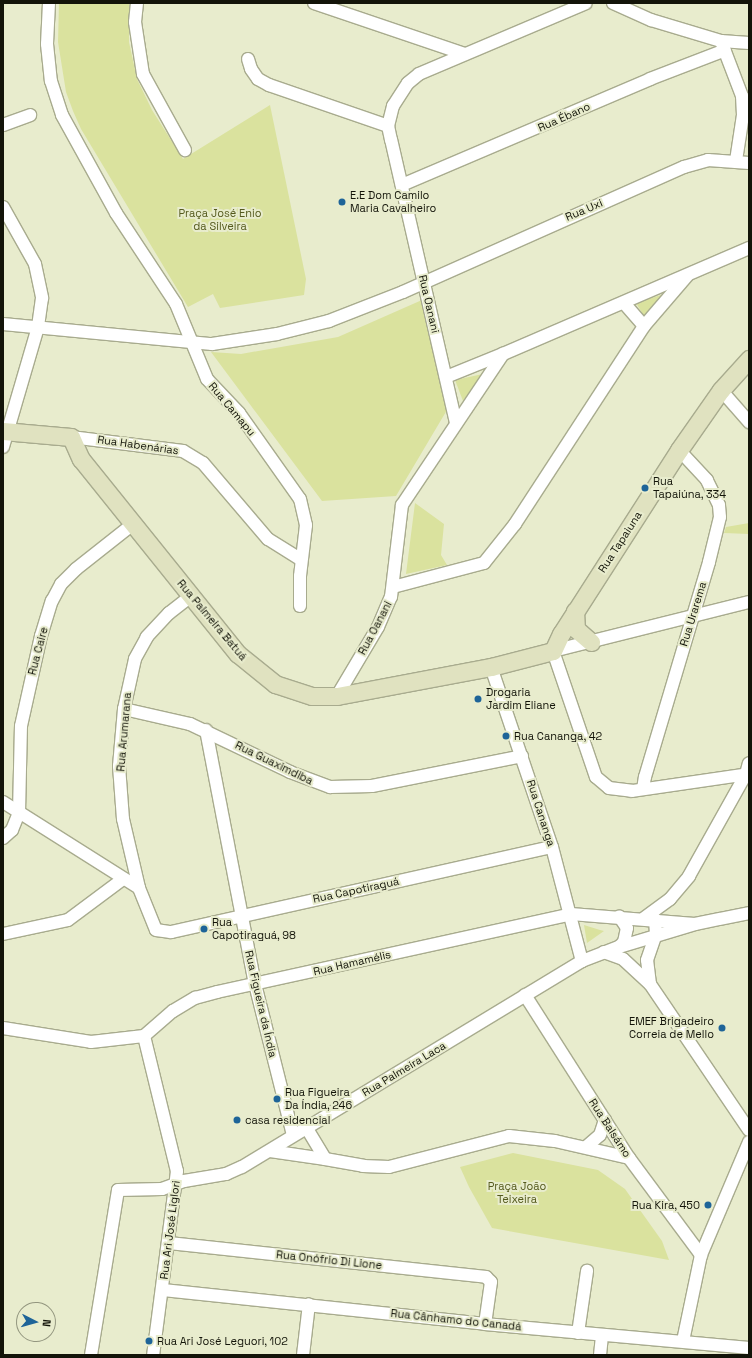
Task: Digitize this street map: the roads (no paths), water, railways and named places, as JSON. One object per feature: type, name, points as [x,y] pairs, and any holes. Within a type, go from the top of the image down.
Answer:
[{"type":"street","points":[[49,3],[47,44],[51,81],[62,115],[116,213],[176,304],[194,343]]},
{"type":"street","points":[[137,3],[136,22],[143,74],[186,150]]},
{"type":"street","points":[[314,3],[465,54]]},
{"type":"street","name":"Rua Oanani","points":[[337,696],[387,611],[393,587],[402,505],[456,423],[388,126],[392,106],[408,84],[441,63],[586,3]]},
{"type":"street","points":[[613,3],[651,20],[723,45],[749,43]]},
{"type":"street","points":[[723,45],[742,96],[742,123],[736,162]]},
{"type":"street","name":"Rua Ébano","points":[[402,185],[650,79],[723,45]]},
{"type":"street","points":[[248,59],[251,69],[258,79],[269,85],[388,126]]},
{"type":"street","points":[[3,125],[30,115]]},
{"type":"street","name":"Rua Uxi","points":[[424,282],[684,167],[708,160],[749,163]]},
{"type":"street","points":[[3,206],[36,264],[42,298],[38,327],[5,436]]},
{"type":"street","points":[[446,376],[503,354],[624,303],[749,248]]},
{"type":"street","points":[[393,587],[484,563],[515,524],[644,326],[689,274]]},
{"type":"street","points":[[3,324],[194,343],[238,341],[329,321],[424,282]]},
{"type":"street","points":[[624,303],[644,326]]},
{"type":"street","name":"Rua Camapu","points":[[194,343],[213,388],[239,413],[300,499],[306,526],[301,560],[300,606]]},
{"type":"street","points":[[456,423],[503,354]]},
{"type":"street","name":"Rua Tapaiuna","points":[[553,651],[575,611],[679,450],[721,390],[749,359]]},
{"type":"street","points":[[721,390],[749,422]]},
{"type":"street","name":"Rua Habenárias","points":[[5,436],[71,437],[183,450],[203,463],[268,539],[301,560]]},
{"type":"street","name":"Rua Palmeira Batuá","points":[[71,437],[80,458],[238,654],[275,684],[312,696],[337,696],[491,667],[553,651]]},
{"type":"street","name":"Rua Urarema","points":[[643,789],[644,776],[720,517],[719,505],[707,480],[679,450]]},
{"type":"street","name":"Rua Caire","points":[[19,813],[21,726],[41,636],[52,601],[61,584],[76,569],[133,524]]},
{"type":"street","name":"Rua Arumarana","points":[[159,932],[152,924],[139,888],[123,819],[119,766],[124,709],[135,659],[147,637],[169,613],[191,596]]},
{"type":"street","points":[[748,770],[643,789],[621,791],[609,788],[596,777],[553,651],[749,602]]},
{"type":"street","points":[[575,611],[576,629],[591,642]]},
{"type":"street","name":"Rua Cananga","points":[[491,667],[552,847],[571,914],[582,961]]},
{"type":"street","name":"Rua Guaximdiba","points":[[124,709],[172,718],[206,730],[290,772],[330,787],[372,786],[522,756]]},
{"type":"street","name":"Rua Figueira da Índia","points":[[206,730],[255,984],[293,1135]]},
{"type":"street","points":[[650,984],[647,960],[657,929],[650,919],[670,899],[689,876],[748,770]]},
{"type":"street","points":[[3,802],[139,888]]},
{"type":"street","points":[[3,838],[12,830],[19,813]]},
{"type":"street","name":"Rua Capotiraguá","points":[[159,932],[552,847]]},
{"type":"street","points":[[3,934],[68,920],[123,879]]},
{"type":"street","points":[[695,924],[749,913]]},
{"type":"street","name":"Rua Hamamélis","points":[[144,1036],[159,1020],[195,998],[571,914],[619,916],[695,924]]},
{"type":"street","points":[[619,916],[627,928],[624,942],[619,947]]},
{"type":"street","name":"Rua Palmeira Laca","points":[[91,1355],[117,1192],[120,1189],[162,1189],[177,1183],[226,1174],[270,1151],[306,1127],[582,961],[619,947],[654,938],[695,924]]},
{"type":"street","points":[[604,952],[623,959],[650,984],[749,1130]]},
{"type":"street","name":"Rua Balsámo","points":[[525,995],[629,1158],[701,1255]]},
{"type":"street","points":[[3,1028],[91,1042],[144,1036]]},
{"type":"street","name":"Rua Ari José Liglori","points":[[144,1036],[175,1159],[177,1183],[163,1290],[152,1355]]},
{"type":"street","points":[[586,1147],[600,1136],[605,1120]]},
{"type":"street","points":[[306,1127],[324,1159]]},
{"type":"street","points":[[270,1151],[389,1167],[510,1136],[525,1136],[586,1147],[629,1158]]},
{"type":"street","points":[[683,1341],[701,1255],[749,1142]]},
{"type":"street","name":"Rua Onófrio Di Lione","points":[[169,1243],[489,1279],[485,1324]]},
{"type":"street","points":[[578,1333],[587,1271]]},
{"type":"street","name":"Rua Cânhamo do Canadá","points":[[163,1290],[309,1304],[485,1324],[749,1348]]},
{"type":"street","points":[[303,1355],[309,1304]]},
{"type":"street","points":[[600,1355],[602,1335]]},
{"type":"place","name":"E.E Dom Camilo Maria Cavalheiro","points":[[342,202]]},
{"type":"place","name":"Rua Tapaiúna, 334","points":[[645,488]]},
{"type":"place","name":"Drogaria Jardim Eliane","points":[[478,699]]},
{"type":"place","name":"Rua Cananga, 42","points":[[506,736]]},
{"type":"place","name":"Rua Capotiraguá, 98","points":[[204,929]]},
{"type":"place","name":"EMEF Brigadeiro Correia de Mello","points":[[722,1028]]},
{"type":"place","name":"Rua Figueira Da Índia, 246","points":[[277,1099]]},
{"type":"place","name":"casa residencial","points":[[237,1120]]},
{"type":"place","name":"Rua Kira, 450","points":[[708,1205]]},
{"type":"place","name":"Rua Ari José Leguori, 102","points":[[149,1341]]},
{"type":"park label","name":"Praça José Enio da Silveira","points":[[220,220]]},
{"type":"park label","name":"Praça João Teixeira","points":[[517,1193]]}]
